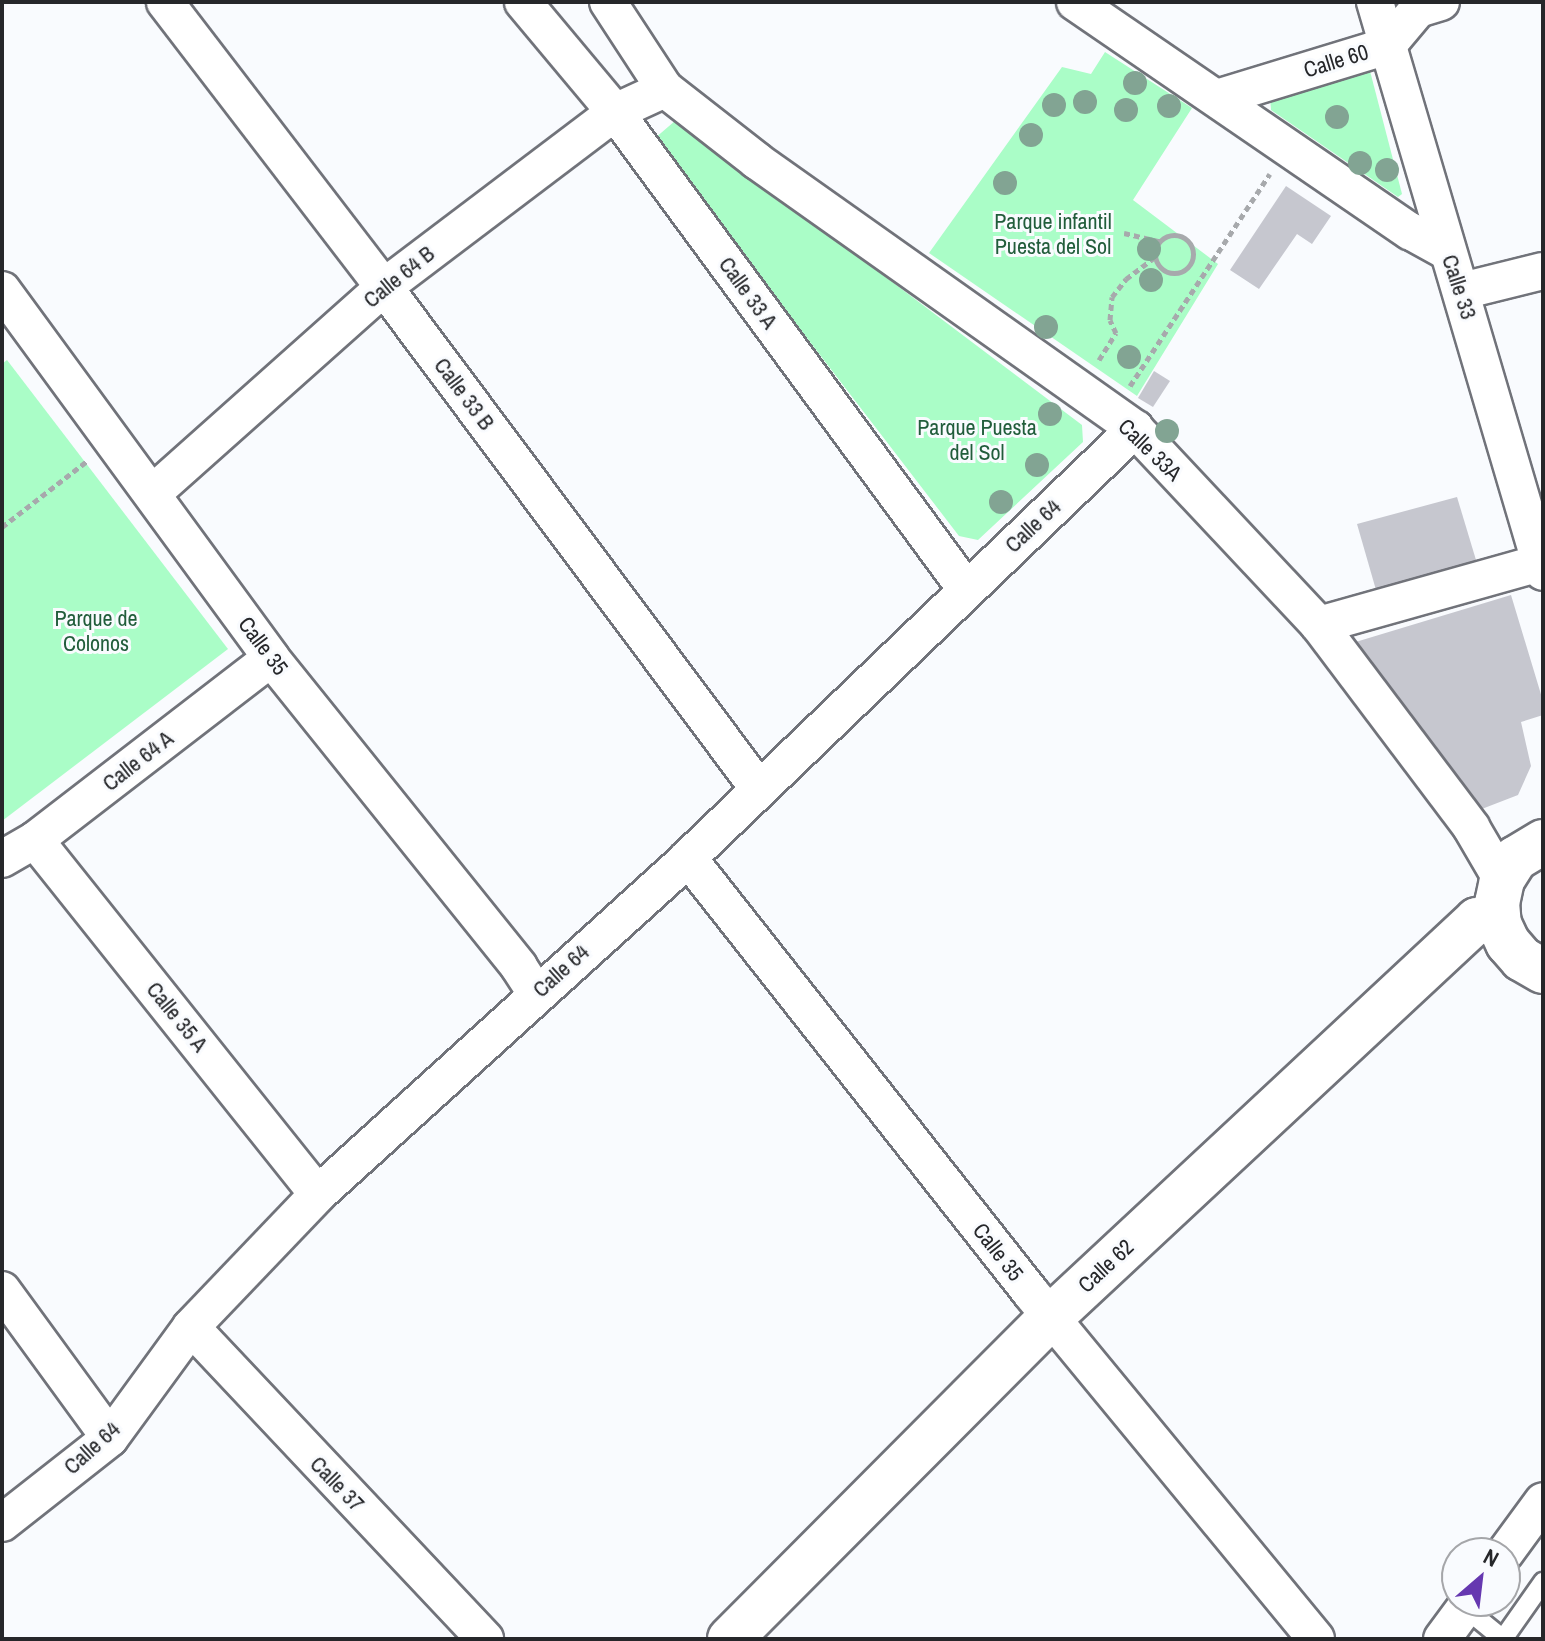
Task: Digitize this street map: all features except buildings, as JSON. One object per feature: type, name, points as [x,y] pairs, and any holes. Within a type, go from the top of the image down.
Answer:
[{"type":"street","name":"Calle 33 B","points":[[165,2],[384,287],[759,789]]},
{"type":"street","name":"Calle 33 A","points":[[523,2],[615,112],[966,589]]},
{"type":"street","name":"Calle 33A","points":[[608,2],[665,89],[757,161],[1125,422],[1319,625],[1471,827],[1502,880]]},
{"type":"street","points":[[1075,2],[1410,231],[1448,252]]},
{"type":"street","name":"Calle 33","points":[[1375,2],[1542,565]]},
{"type":"street","name":"Calle 60","points":[[1217,98],[1387,46],[1418,9],[1441,2]]},
{"type":"street","name":"Calle 64 B","points":[[153,493],[384,287],[615,112],[665,89]]},
{"type":"street","points":[[1462,291],[1543,271]]},
{"type":"street","name":"Calle 35","points":[[3,293],[153,493],[271,658],[519,967],[536,993]]},
{"type":"street","name":"Calle 64","points":[[2,1523],[110,1438],[191,1327],[318,1194],[688,858],[966,589],[1125,422]]},
{"type":"street","points":[[1319,625],[1542,565]]},
{"type":"street","name":"Calle 64 A","points":[[2,859],[35,840],[271,658]]},
{"type":"street","name":"Calle 35 A","points":[[35,840],[318,1194]]},
{"type":"street","points":[[1542,972],[1522,959],[1508,943],[1499,924],[1497,903],[1502,880],[1515,859],[1543,842]]},
{"type":"street","name":"Calle 35","points":[[688,858],[1051,1317],[1316,1639]]},
{"type":"street","name":"Calle 62","points":[[730,1639],[1051,1317],[1477,920],[1499,924]]},
{"type":"street","points":[[2,1290],[110,1438]]},
{"type":"street","name":"Calle 37","points":[[191,1327],[485,1639]]},
{"type":"street","points":[[1517,1537],[1543,1501]]},
{"type":"street","points":[[1442,1639],[1458,1617]]},
{"type":"lane","points":[[1521,1613],[1543,1582]]},
{"type":"lane","points":[[1480,1617],[1503,1639],[1518,1617]]},
{"type":"path","points":[[1125,422],[1194,286],[1289,147]]},
{"type":"path","points":[[1124,233],[1160,241],[1171,235],[1184,237],[1192,247],[1193,259],[1186,270],[1173,273],[1161,268],[1155,257]]},
{"type":"path","points":[[1069,382],[1104,357],[1116,333],[1110,320],[1112,297],[1126,279],[1155,257],[1160,241]]},
{"type":"path","points":[[2,527],[114,440]]},
{"type":"green space","name":"Parque infantil Puesta del Sol","points":[[1105,52],[1192,108],[1133,200],[1218,264],[1137,396],[929,253],[1062,67],[1091,74]]},
{"type":"green space","points":[[1370,71],[1402,194],[1398,197],[1271,110],[1270,96]]},
{"type":"green space","name":"Parque Puesta del Sol","points":[[690,108],[745,171],[1082,425],[1083,442],[978,540],[959,536],[654,139]]},
{"type":"green space","name":"Parque de Colonos","points":[[7,360],[228,649],[2,821],[2,364]]}]
